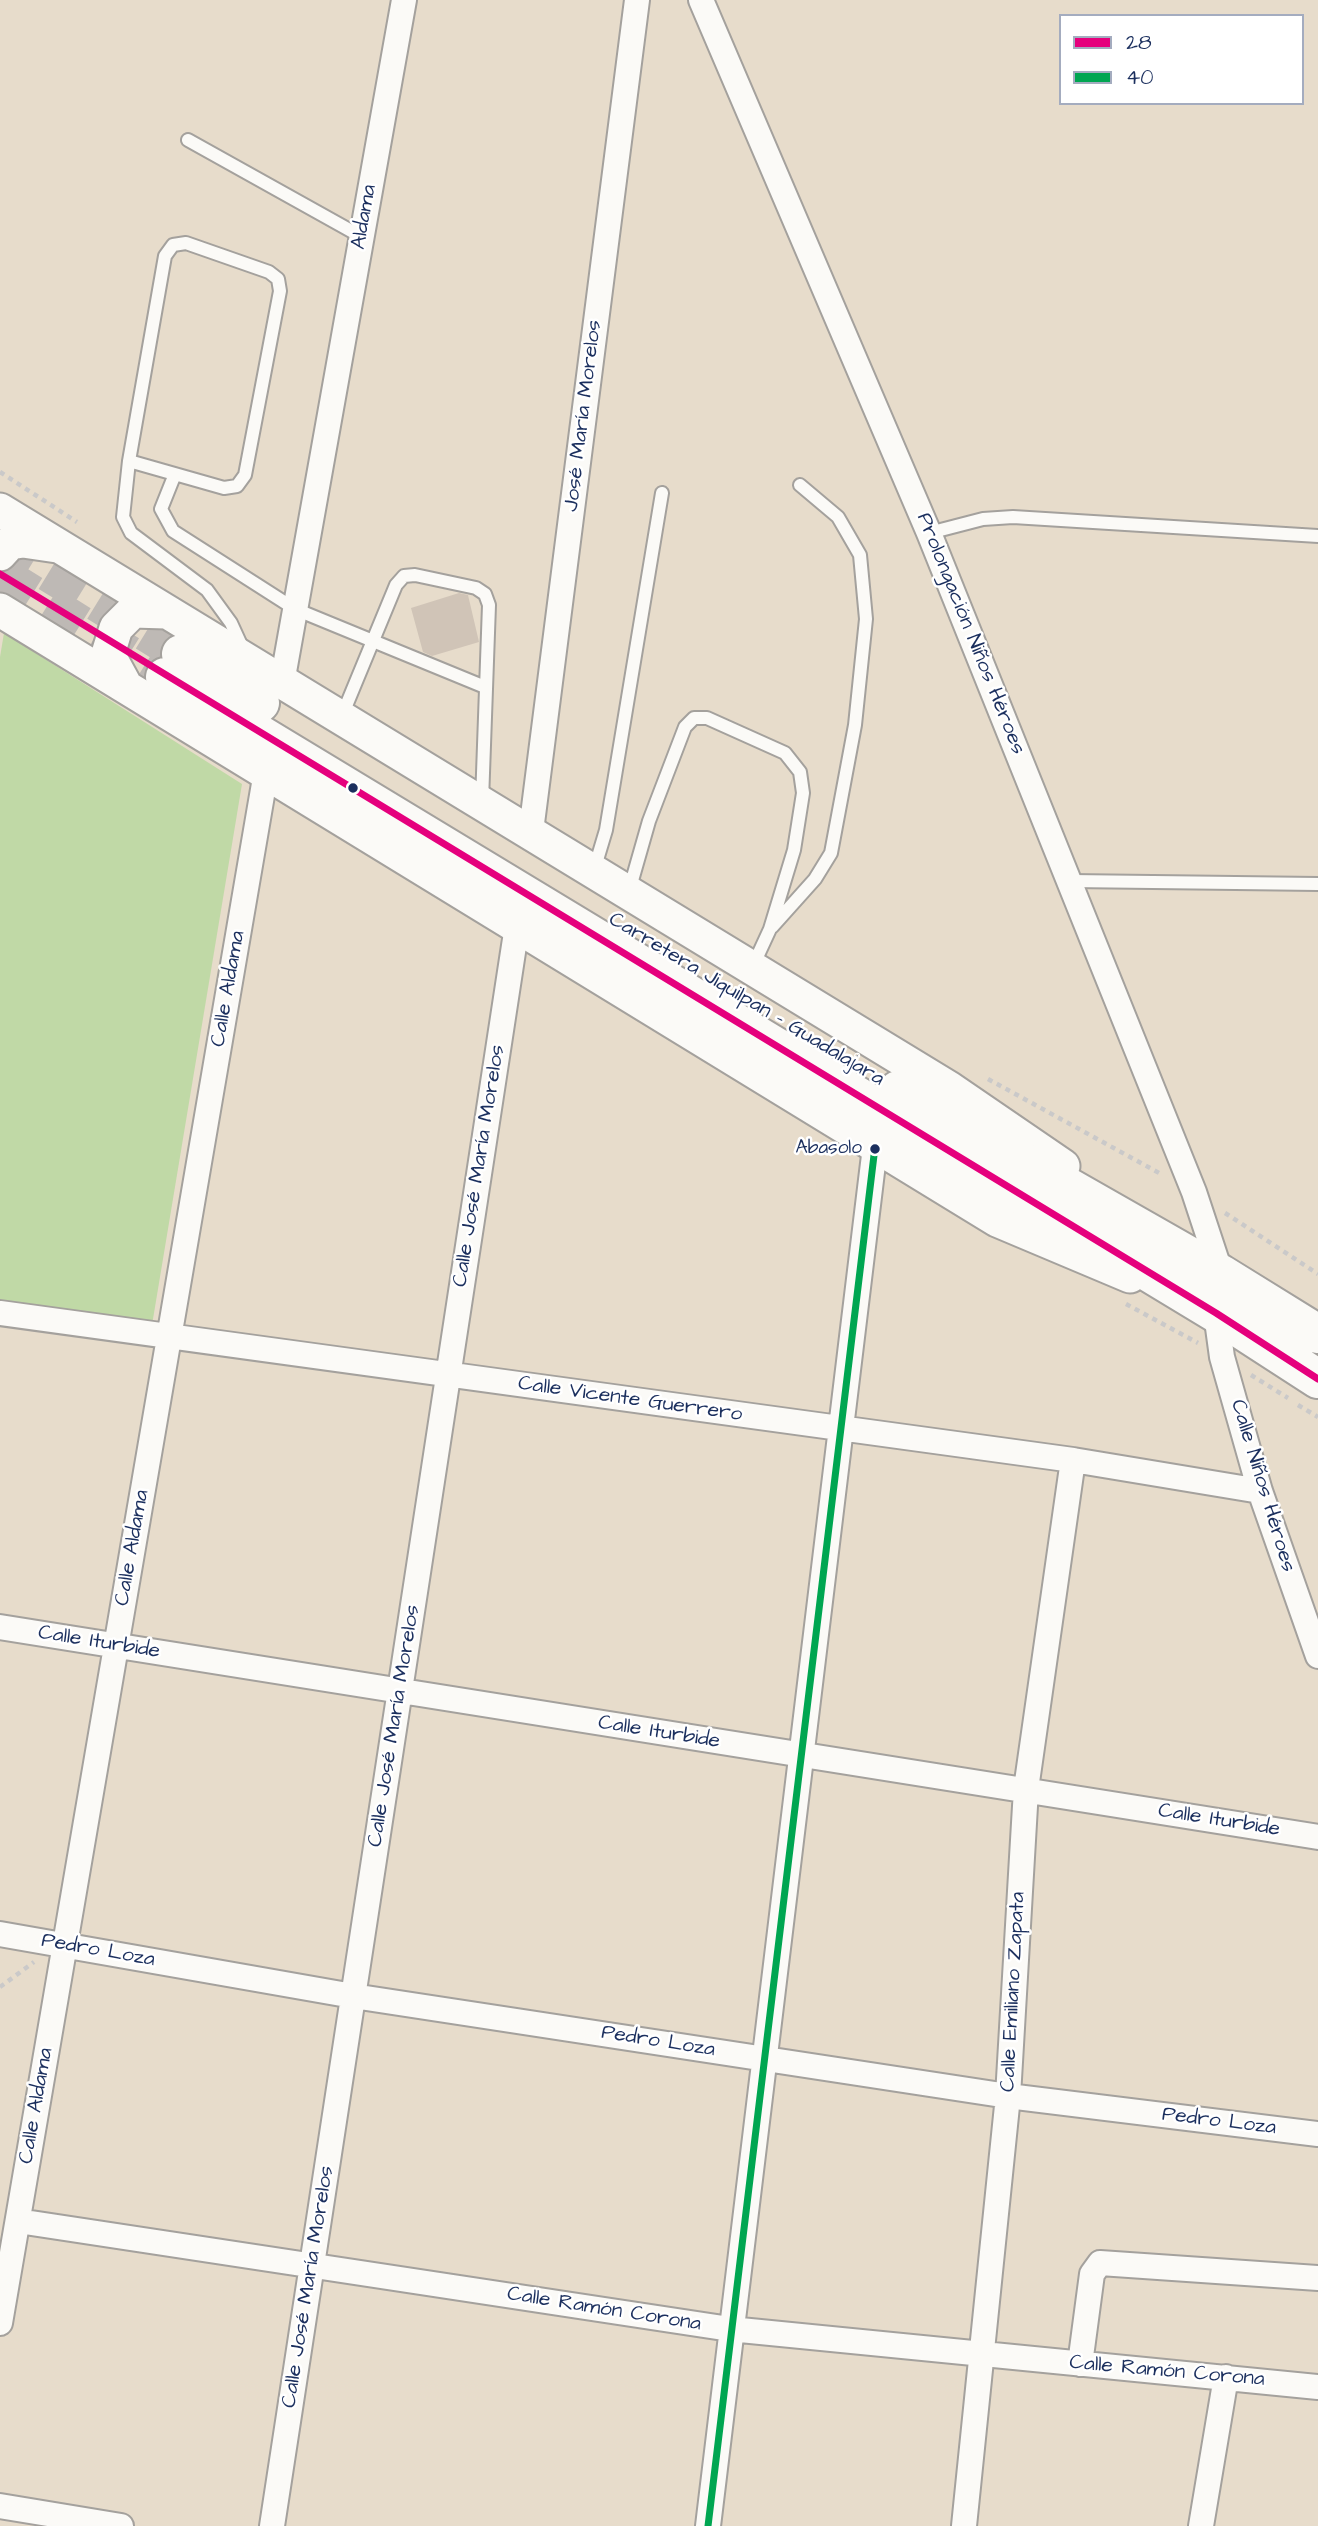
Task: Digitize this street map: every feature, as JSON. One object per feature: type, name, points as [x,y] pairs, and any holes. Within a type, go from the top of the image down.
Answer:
[{"type":"highway","name":"Carretera Jiquilpan - Guadalajara","points":[[1318,1334],[1221,1275],[784,1025],[173,665],[1318,1379]]},
{"type":"street","name":"Aldama","points":[[282,682],[404,0]]},
{"type":"street","name":"José María Morelos","points":[[531,831],[637,0]]},
{"type":"street","name":"Prolongación Niños Héroes","points":[[701,0],[929,533],[1194,1192],[1221,1275]]},
{"type":"street","points":[[0,510],[949,1088],[1221,1275]]},
{"type":"street","points":[[0,554],[10,543],[23,541],[66,548]]},
{"type":"street","points":[[0,610],[997,1220],[1216,1313]]},
{"type":"street","points":[[125,685],[108,654],[116,628],[133,611],[166,612]]},
{"type":"street","name":"Calle Aldama","points":[[0,2323],[10,2234],[116,1646],[266,772]]},
{"type":"street","name":"Calle José María Morelos","points":[[272,2526],[517,926]]},
{"type":"street","points":[[708,2526],[799,1754],[875,1147]]},
{"type":"street","name":"Calle Vicente Guerrero","points":[[0,1313],[1073,1460],[1260,1491]]},
{"type":"street","name":"Calle Niños Héroes","points":[[1216,1313],[1222,1357],[1260,1491],[1318,1656]]},
{"type":"street","name":"Calle Emiliano Zapata","points":[[964,2526],[1008,2096],[1026,1789],[1073,1460]]},
{"type":"street","name":"Calle Iturbide","points":[[0,1627],[1318,1837]]},
{"type":"street","name":"Pedro Loza","points":[[0,1934],[353,1996],[763,2059],[1008,2096],[1318,2134]]},
{"type":"street","name":"Calle Ramón Corona","points":[[10,2234],[312,2266],[730,2329],[1318,2387]]},
{"type":"street","points":[[1080,2364],[1093,2274],[1100,2263],[1318,2278]]},
{"type":"street","points":[[1201,2526],[1226,2377]]},
{"type":"street","points":[[0,2506],[121,2526]]},
{"type":"lane","points":[[188,140],[362,237]]},
{"type":"lane","points":[[129,461],[224,488],[237,486],[245,475],[280,291],[278,279],[269,272],[186,243],[173,245],[165,256],[129,461],[123,517],[131,533],[207,590],[231,623],[247,658]]},
{"type":"lane","points":[[175,474],[161,509],[173,531],[295,609],[485,687]]},
{"type":"lane","points":[[770,929],[815,879],[831,853],[855,724],[866,619],[860,555],[838,517],[800,485]]},
{"type":"lane","points":[[594,870],[606,830],[662,493]]},
{"type":"lane","points":[[929,533],[983,519],[1013,517],[1318,536]]},
{"type":"lane","points":[[341,719],[396,585],[404,576],[415,575],[476,588],[485,594],[489,605],[482,805]]},
{"type":"lane","points":[[629,892],[649,821],[685,727],[694,718],[707,718],[785,753],[800,772],[803,793],[794,850],[770,929],[752,968]]},
{"type":"lane","points":[[1070,881],[1318,884]]},
{"type":"path","points":[[1194,1192],[1318,1274]]},
{"type":"path","points":[[1222,1357],[1318,1417]]},
{"type":"path","points":[[0,1987],[61,1945]]},
{"type":"green space","points":[[4,633],[242,784],[152,1325],[0,1303],[0,657]]},
{"type":"building","points":[[459,593],[468,595],[479,642],[432,656],[423,652],[411,608]]},
{"type":"tunnel","points":[[0,543],[181,654]]},
{"type":"tunnel","points":[[0,574],[165,677]]},
{"type":"transit line","name":"28","points":[[0,574],[1216,1313],[1318,1379]]},
{"type":"transit line","name":"40","points":[[708,2526],[875,1147]]},
{"type":"place","name":"Abasolo","points":[[875,1149]]}]
